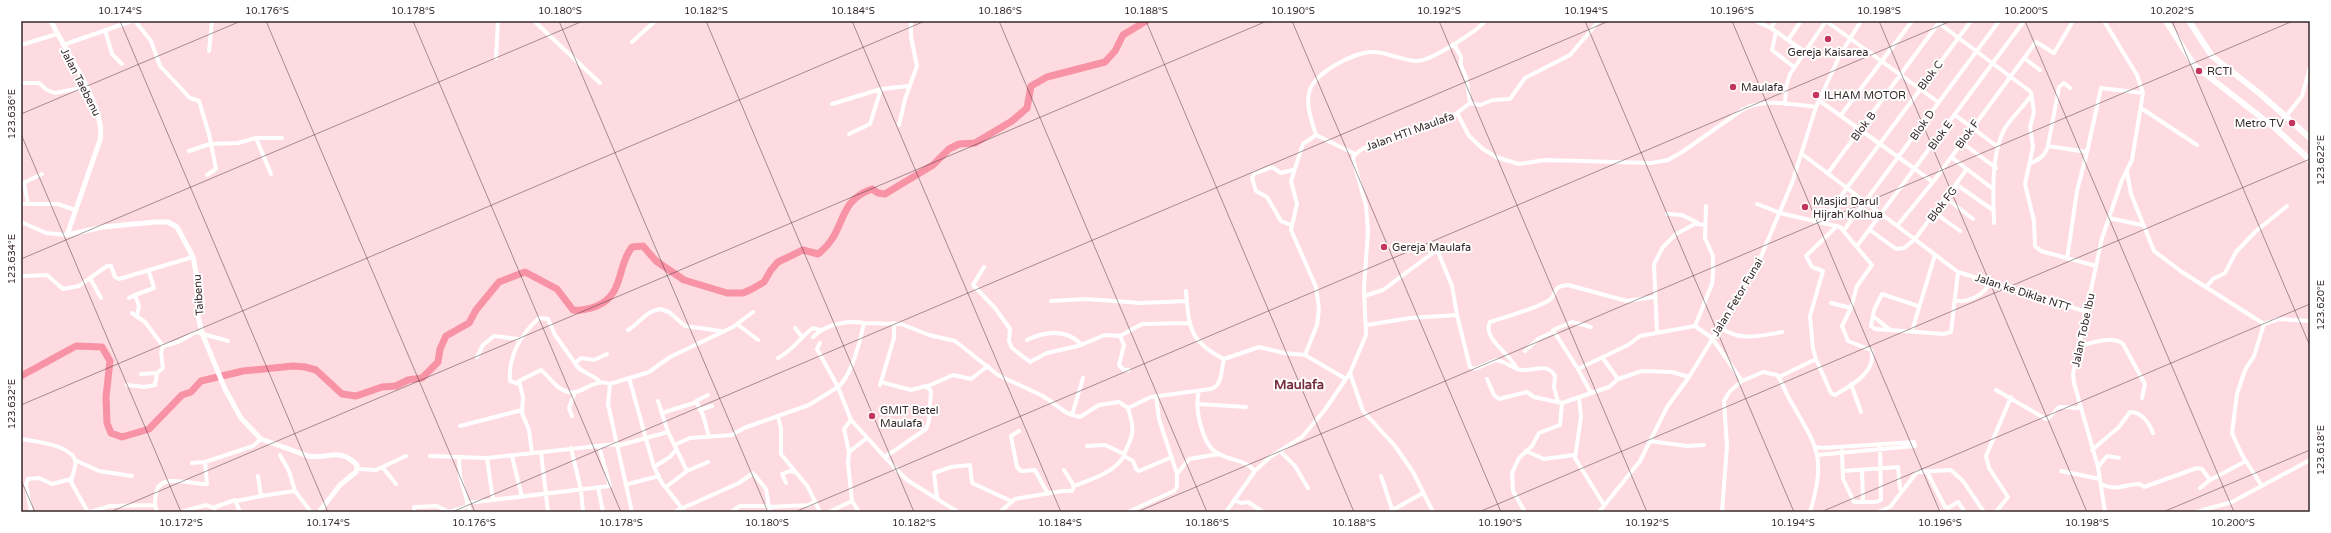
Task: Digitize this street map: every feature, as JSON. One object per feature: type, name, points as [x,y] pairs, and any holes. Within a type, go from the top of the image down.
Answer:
[{"type":"highway","points":[[2166,21],[2194,65],[2276,129],[2310,160]]},
{"type":"highway","points":[[2189,21],[2212,56],[2259,93],[2310,138]]},
{"type":"main road","name":"Jalan Taebenu","points":[[51,21],[98,113],[102,132],[67,235]]},
{"type":"main road","name":"Taibenu","points":[[67,235],[103,227],[168,222],[177,227],[193,257],[198,283],[198,316],[202,333],[225,389],[241,418],[261,439]]},
{"type":"main road","points":[[261,439],[308,456],[334,454],[346,456],[356,465],[358,470],[340,485],[319,512]]},
{"type":"street","points":[[63,45],[132,21]]},
{"type":"street","points":[[135,21],[151,41],[160,66],[190,98],[199,101],[216,169],[207,175]]},
{"type":"street","points":[[209,51],[212,21]]},
{"type":"street","points":[[496,58],[498,21]]},
{"type":"street","points":[[534,21],[600,83]]},
{"type":"street","points":[[632,42],[655,21]]},
{"type":"street","points":[[899,125],[909,86],[917,66],[912,37],[912,21]]},
{"type":"street","points":[[1355,154],[1316,135],[1309,112],[1309,93],[1314,84],[1329,69],[1350,57],[1364,52],[1382,52],[1418,61],[1474,33],[1485,21]]},
{"type":"street","points":[[1457,113],[1470,103],[1480,105],[1494,100],[1510,100],[1524,78],[1570,55],[1599,21]]},
{"type":"street","points":[[1755,21],[1770,28],[1805,52]]},
{"type":"street","points":[[1770,28],[1775,21]]},
{"type":"street","points":[[1788,40],[1801,21]]},
{"type":"street","points":[[1785,104],[1787,82],[1794,68],[1826,21],[1938,102]]},
{"type":"street","name":"Jalan Fetor Funai","points":[[1599,512],[1640,461],[1667,407],[1689,377],[1757,266],[1780,213],[1802,154],[1816,107],[1850,37],[1860,21]]},
{"type":"street","points":[[1841,115],[1912,21]]},
{"type":"street","name":"Blok C","points":[[1826,223],[1832,208],[1971,21]]},
{"type":"street","name":"Blok D","points":[[1844,230],[1999,21]]},
{"type":"street","name":"Blok F","points":[[1897,226],[1933,182],[2036,42],[2054,53],[2073,21]]},
{"type":"street","points":[[2067,259],[2077,191],[2087,152],[2100,88],[2143,93],[2137,75],[2104,21]]},
{"type":"street","points":[[1938,22],[2030,91],[2034,112],[2030,125],[2033,147],[2025,184],[2034,221],[2035,246],[2041,251],[2096,266]]},
{"type":"street","name":"Blok B","points":[[1828,173],[1901,75],[1938,22]]},
{"type":"street","name":"Blok E","points":[[1857,246],[1916,169],[2023,22]]},
{"type":"street","points":[[105,30],[112,54],[122,64]]},
{"type":"street","points":[[1776,32],[1772,50],[1794,68]]},
{"type":"street","points":[[21,45],[57,34]]},
{"type":"street","points":[[1454,44],[1461,57],[1461,66],[1466,77],[1470,103]]},
{"type":"street","points":[[2024,58],[2040,70]]},
{"type":"street","points":[[2276,129],[2284,116],[2302,96],[2310,67]]},
{"type":"street","points":[[21,84],[39,83],[47,90],[55,94],[86,87]]},
{"type":"street","points":[[2030,163],[2036,161],[2045,154],[2048,146],[2059,87],[2064,83],[2070,88]]},
{"type":"street","points":[[832,104],[881,89],[909,86]]},
{"type":"street","points":[[849,134],[870,124],[874,116],[881,89]]},
{"type":"street","name":"Jalan Tobe Ibu","points":[[2105,512],[2098,467],[2074,383],[2074,374],[2096,266],[2109,218],[2122,180],[2132,160],[2143,93]]},
{"type":"street","points":[[1994,223],[1993,189],[1998,147],[2006,128],[2031,96]]},
{"type":"street","points":[[1820,101],[1933,182]]},
{"type":"street","name":"Jalan HTI Maulafa","points":[[1226,512],[1255,471],[1270,457],[1297,440],[1314,424],[1350,373],[1366,335],[1367,325],[1364,296],[1368,232],[1365,199],[1353,159],[1355,154],[1381,140],[1419,129],[1457,113],[1469,136],[1483,149],[1502,159],[1519,164],[1545,160],[1650,163],[1668,160],[1747,107],[1755,104],[1785,104],[1816,107]]},
{"type":"street","points":[[2141,108],[2197,145]]},
{"type":"street","points":[[1955,115],[1998,147]]},
{"type":"street","points":[[1306,355],[1317,325],[1318,299],[1313,278],[1293,236],[1291,224],[1297,204],[1291,181],[1293,170],[1303,144],[1309,138],[1316,135]]},
{"type":"street","points":[[256,138],[271,174]]},
{"type":"street","points":[[189,151],[210,144],[238,143],[256,138],[282,138]]},
{"type":"street","points":[[1961,142],[1996,168]]},
{"type":"street","points":[[2048,146],[2087,152]]},
{"type":"street","name":"Jalan ke Diklat NTT","points":[[1802,154],[1848,187],[1958,272],[2087,312]]},
{"type":"street","points":[[1951,157],[1993,189]]},
{"type":"street","points":[[1291,224],[1284,223],[1279,219],[1267,197],[1256,191],[1252,178],[1254,174],[1272,167],[1281,173],[1293,170]]},
{"type":"street","name":"Blok FG","points":[[1870,230],[1898,250],[1904,248],[1915,238],[1935,213],[1957,185],[1967,169]]},
{"type":"street","points":[[2127,172],[2131,194],[2142,225],[2152,247],[2158,254],[2264,324]]},
{"type":"street","points":[[28,204],[23,184],[42,174]]},
{"type":"street","points":[[1957,185],[1993,210]]},
{"type":"street","points":[[1946,198],[1973,219]]},
{"type":"street","points":[[21,204],[58,204],[75,210]]},
{"type":"street","points":[[1757,204],[1780,213],[1837,226],[1844,230],[1872,265],[1857,286],[1851,308],[1843,323],[1844,334],[1851,344],[1869,349],[1872,355],[1867,372],[1833,395],[1816,359],[1813,349],[1810,316],[1823,272],[1822,270],[1812,267],[1806,256],[1837,226]]},
{"type":"street","points":[[1695,326],[1712,284],[1713,274],[1713,256],[1706,242],[1706,206]]},
{"type":"street","points":[[2207,286],[2213,279],[2225,273],[2236,252],[2256,231],[2287,206]]},
{"type":"street","points":[[1935,213],[1960,231]]},
{"type":"street","points":[[1667,214],[1682,215],[1705,225]]},
{"type":"street","points":[[2109,218],[2142,225]]},
{"type":"street","points":[[21,222],[46,233],[67,235]]},
{"type":"street","points":[[1658,333],[1654,297],[1653,266],[1655,260],[1669,240],[1686,228],[1699,223]]},
{"type":"street","points":[[1364,296],[1383,290],[1423,258],[1437,252],[1442,258],[1450,279],[1470,367],[1475,369],[1496,360],[1517,369],[1526,370],[1544,368],[1553,372],[1560,403],[1560,425],[1539,434],[1532,446],[1519,458],[1511,478],[1513,491],[1525,512]]},
{"type":"street","points":[[1918,306],[1882,294],[1879,298],[1871,324],[1873,328],[1912,331],[1918,306],[1935,255]]},
{"type":"street","points":[[21,276],[47,276],[63,289],[79,286],[107,266],[110,266],[115,277],[119,279],[149,272],[193,257]]},
{"type":"street","points":[[984,267],[973,286],[1006,324],[1011,331],[1010,344],[1020,356],[1028,362],[1032,362],[1046,353],[1082,345],[1105,335],[1120,336],[1142,324],[1189,323]]},
{"type":"street","points":[[129,298],[155,290],[149,272]]},
{"type":"street","name":"Jalan ke Diklat NTT","points":[[1912,331],[1944,334],[1951,332],[1956,301],[1958,272]]},
{"type":"street","points":[[90,278],[101,298]]},
{"type":"street","points":[[1956,301],[1980,295],[1987,289],[1991,281]]},
{"type":"street","points":[[1517,369],[1516,365],[1491,336],[1488,328],[1490,322],[1520,314],[1549,301],[1556,288],[1559,286],[1568,285],[1627,301],[1654,297]]},
{"type":"street","points":[[1186,291],[1189,323],[1194,336],[1210,351],[1224,359],[1259,347],[1284,353],[1306,355],[1346,379]]},
{"type":"street","points":[[136,296],[139,306],[134,314],[163,346]]},
{"type":"street","points":[[1051,301],[1086,300],[1141,303],[1187,301]]},
{"type":"street","points":[[1831,303],[1851,308]]},
{"type":"street","points":[[628,330],[639,324],[643,316],[660,308],[669,312],[685,326],[721,331]]},
{"type":"street","points":[[518,384],[519,381],[541,370],[560,388],[568,392],[575,392],[600,382],[610,384],[649,372],[670,357],[737,324],[753,312]]},
{"type":"street","points":[[1367,325],[1410,318],[1457,315]]},
{"type":"street","points":[[1873,316],[1889,330]]},
{"type":"street","points":[[518,384],[512,383],[510,378],[519,340],[539,318],[548,318],[555,335],[576,363],[578,368],[593,375],[600,382]]},
{"type":"street","points":[[2264,324],[2279,319],[2310,321]]},
{"type":"street","points":[[1525,351],[1538,339],[1553,332],[1563,325],[1572,322],[1591,327]]},
{"type":"street","points":[[813,337],[820,330],[846,323],[894,323],[908,325],[929,335],[955,341],[998,374],[1043,396],[1060,409],[1072,415],[1082,417],[1099,405],[1114,402],[1123,403],[1128,408],[1134,426],[1134,433],[1124,455],[1117,465],[1110,471],[1074,486],[1072,491],[1011,501],[1000,512]]},
{"type":"street","points":[[674,445],[690,438],[732,435],[744,428],[808,405],[838,387],[845,379],[864,323]]},
{"type":"street","points":[[894,323],[894,338],[880,383],[911,390],[928,386],[953,375],[971,379],[988,366]]},
{"type":"street","points":[[737,324],[758,340]]},
{"type":"street","points":[[2262,486],[2233,437],[2236,399],[2245,370],[2254,356],[2264,324]]},
{"type":"street","points":[[1578,370],[1628,345],[1638,337],[1695,326],[1712,338],[1742,381]]},
{"type":"street","points":[[778,358],[793,350],[802,337],[815,327],[820,330]]},
{"type":"street","points":[[1720,327],[1733,336],[1756,336],[1782,332]]},
{"type":"street","points":[[795,328],[802,337]]},
{"type":"street","points":[[163,346],[178,342],[196,332],[228,341]]},
{"type":"street","points":[[1027,340],[1051,332],[1073,336],[1082,345]]},
{"type":"street","points":[[1553,332],[1578,370],[1591,394]]},
{"type":"street","points":[[477,357],[483,345],[494,336],[519,340]]},
{"type":"street","points":[[1120,336],[1124,345],[1119,365],[1122,369],[1129,370]]},
{"type":"street","points":[[2079,346],[2105,340],[2118,340],[2123,344],[2146,386],[2142,398]]},
{"type":"street","points":[[820,343],[817,349],[838,387],[851,420],[866,438],[907,480],[958,512]]},
{"type":"street","points":[[141,374],[157,373],[163,368],[161,352],[163,346]]},
{"type":"street","points":[[576,363],[580,358],[594,360],[607,354]]},
{"type":"street","points":[[1602,357],[1618,379]]},
{"type":"street","points":[[1128,408],[1140,401],[1156,396],[1199,391],[1216,386],[1220,378],[1224,359]]},
{"type":"street","points":[[1779,377],[1816,359]]},
{"type":"street","points":[[1487,379],[1494,394],[1499,399],[1527,392],[1534,397],[1560,403],[1609,387],[1618,379],[1642,371],[1672,372],[1689,377]]},
{"type":"street","points":[[1722,512],[1727,446],[1724,401],[1730,391],[1742,381],[1763,372],[1774,373],[1779,377],[1810,433],[1815,447],[1819,473],[1810,512]]},
{"type":"street","points":[[127,385],[153,386],[155,385],[157,373]]},
{"type":"street","points":[[1350,373],[1362,411],[1395,446],[1413,472],[1433,512]]},
{"type":"street","points":[[629,378],[654,467],[658,476],[685,512]]},
{"type":"street","points":[[1072,415],[1083,378]]},
{"type":"street","points":[[518,384],[523,397],[522,410],[532,453]]},
{"type":"street","points":[[610,384],[608,404],[616,445],[628,484],[632,512]]},
{"type":"street","points":[[1851,384],[1861,412]]},
{"type":"street","points":[[885,457],[928,427],[931,407],[931,391],[928,386]]},
{"type":"street","points":[[1996,390],[2011,397],[2046,419],[2050,418],[2059,407],[2081,408]]},
{"type":"street","points":[[1199,391],[1198,404],[1201,426],[1204,435],[1213,450],[1219,454],[1241,460],[1255,471]]},
{"type":"street","points":[[572,416],[569,408],[575,392]]},
{"type":"street","points":[[662,413],[697,402],[698,399],[708,395]]},
{"type":"street","points":[[1128,512],[1174,490],[1177,487],[1177,474],[1159,419],[1156,396]]},
{"type":"street","points":[[1996,512],[2008,497],[1989,468],[1986,456],[2011,397]]},
{"type":"street","points":[[1579,398],[1581,417],[1574,455],[1578,466],[1604,505]]},
{"type":"street","points":[[658,401],[668,432],[687,471]]},
{"type":"street","points":[[697,402],[709,437]]},
{"type":"street","points":[[1198,404],[1246,407]]},
{"type":"street","points":[[700,410],[712,406]]},
{"type":"street","points":[[460,426],[522,410]]},
{"type":"street","points":[[2092,450],[2114,432],[2128,414],[2133,412],[2142,417],[2153,433]]},
{"type":"street","points":[[778,417],[781,428],[781,454],[794,472],[808,487],[820,512]]},
{"type":"street","points":[[851,420],[844,429],[849,452],[848,463],[852,501],[859,512]]},
{"type":"street","points":[[1019,431],[1011,436],[1017,468],[1021,471],[1035,470],[1048,494]]},
{"type":"street","points":[[430,456],[459,459],[512,456],[571,448],[616,445],[646,439],[668,432]]},
{"type":"street","points":[[849,452],[866,438]]},
{"type":"street","points":[[21,439],[57,446],[75,460],[99,471],[132,476]]},
{"type":"street","points":[[192,463],[205,462],[253,446],[261,439]]},
{"type":"street","points":[[1649,441],[1687,446],[1704,445]]},
{"type":"street","points":[[1815,447],[1841,446],[1880,446],[1915,446],[1915,444],[1914,442],[1880,446],[1817,455]]},
{"type":"street","points":[[1087,446],[1105,445],[1133,461],[1135,468],[1139,471],[1172,457]]},
{"type":"street","points":[[414,512],[414,507],[437,506],[449,512],[468,504],[610,486],[599,446]]},
{"type":"street","points":[[1841,446],[1843,479],[1854,502],[1876,502],[1881,500],[1880,446]]},
{"type":"street","points":[[571,448],[581,490],[583,512]]},
{"type":"street","points":[[654,467],[670,457],[676,450]]},
{"type":"street","points":[[1280,451],[1292,462],[1308,488]]},
{"type":"street","points":[[1526,451],[1544,459],[1574,455]]},
{"type":"street","points":[[541,452],[548,512]]},
{"type":"street","points":[[1177,474],[1189,459],[1219,454]]},
{"type":"street","points":[[280,455],[289,471],[295,491],[311,512]]},
{"type":"street","points":[[358,470],[371,471],[382,468],[406,456]]},
{"type":"street","points":[[512,456],[522,497]]},
{"type":"street","points":[[2098,467],[2107,456],[2119,458]]},
{"type":"street","points":[[487,458],[494,500]]},
{"type":"street","points":[[459,459],[460,476],[470,512]]},
{"type":"street","points":[[75,460],[71,479],[89,512],[100,511],[110,506],[155,505]]},
{"type":"street","points":[[2196,512],[2225,505],[2310,460]]},
{"type":"street","points":[[2200,488],[2210,480],[2246,461]]},
{"type":"street","points":[[157,512],[155,505],[157,490],[163,483],[175,481],[207,484],[205,462]]},
{"type":"street","points":[[666,487],[687,471],[708,462]]},
{"type":"street","points":[[937,498],[934,473],[948,468],[970,465],[972,483],[1011,501]]},
{"type":"street","points":[[1843,471],[1898,467],[1900,489]]},
{"type":"street","points":[[382,468],[396,484]]},
{"type":"street","points":[[2101,484],[2113,489],[2133,484],[2140,484],[2144,487],[2197,468],[2202,469],[2206,477],[2210,480]]},
{"type":"street","points":[[1064,470],[1074,486]]},
{"type":"street","points":[[1862,470],[1864,502]]},
{"type":"street","points":[[1878,512],[1890,507],[1914,474],[1920,470],[1927,472],[1955,471],[1966,484],[1984,512]]},
{"type":"street","points":[[786,483],[782,474],[790,471],[794,472]]},
{"type":"street","points":[[2061,471],[2100,479]]},
{"type":"street","points":[[1927,472],[1945,507],[1948,508],[1958,502],[1965,512]]},
{"type":"street","points":[[674,512],[739,483],[753,473],[766,489],[771,512]]},
{"type":"street","points":[[258,476],[261,496]]},
{"type":"street","points":[[628,484],[658,476]]},
{"type":"street","points":[[1381,476],[1392,512],[1423,493]]},
{"type":"street","points":[[31,512],[26,484],[28,479],[39,478],[52,484],[71,479]]},
{"type":"street","points":[[598,487],[603,512]]},
{"type":"street","points":[[181,512],[206,505],[214,510],[237,501],[295,491]]},
{"type":"street","points":[[1234,500],[1241,503],[1248,502],[1263,512]]},
{"type":"street","points":[[237,501],[240,512]]},
{"type":"street","points":[[731,512],[740,506],[769,507],[809,505],[815,501]]},
{"type":"street","points":[[828,512],[852,501]]},
{"type":"street","points":[[1890,507],[1893,512]]},
{"type":"waterway","points":[[21,376],[76,346],[102,347],[110,361],[106,397],[107,423],[111,433],[122,437],[149,429],[182,395],[191,392],[201,381],[243,371],[293,366],[305,367],[316,370],[342,394],[356,396],[382,387],[396,386],[408,380],[422,378],[438,362],[440,349],[446,336],[469,323],[476,310],[499,282],[525,272],[557,289],[573,310],[588,309],[606,301],[612,295],[627,254],[632,247],[643,246],[656,261],[684,280],[727,293],[743,293],[764,282],[778,262],[803,250],[818,254],[834,236],[852,201],[860,195],[872,189],[878,193],[885,194],[933,165],[949,149],[959,144],[975,143],[1012,121],[1027,108],[1031,86],[1047,77],[1105,62],[1115,51],[1123,35],[1146,21]]},
{"type":"place","name":"Gereja Kaisarea","points":[[1828,39]]},
{"type":"place","name":"RCTI","points":[[2199,71]]},
{"type":"place","name":"Maulafa","points":[[1733,87]]},
{"type":"place","name":"ILHAM MOTOR","points":[[1816,95]]},
{"type":"place","name":"Metro TV","points":[[2292,123]]},
{"type":"place","name":"Masjid Darul Hijrah Kolhua","points":[[1805,207]]},
{"type":"place","name":"Gereja Maulafa","points":[[1384,247]]},
{"type":"place","name":"GMIT Betel Maulafa","points":[[872,416]]},
{"type":"district","name":"Maulafa","points":[[1299,384]]}]
